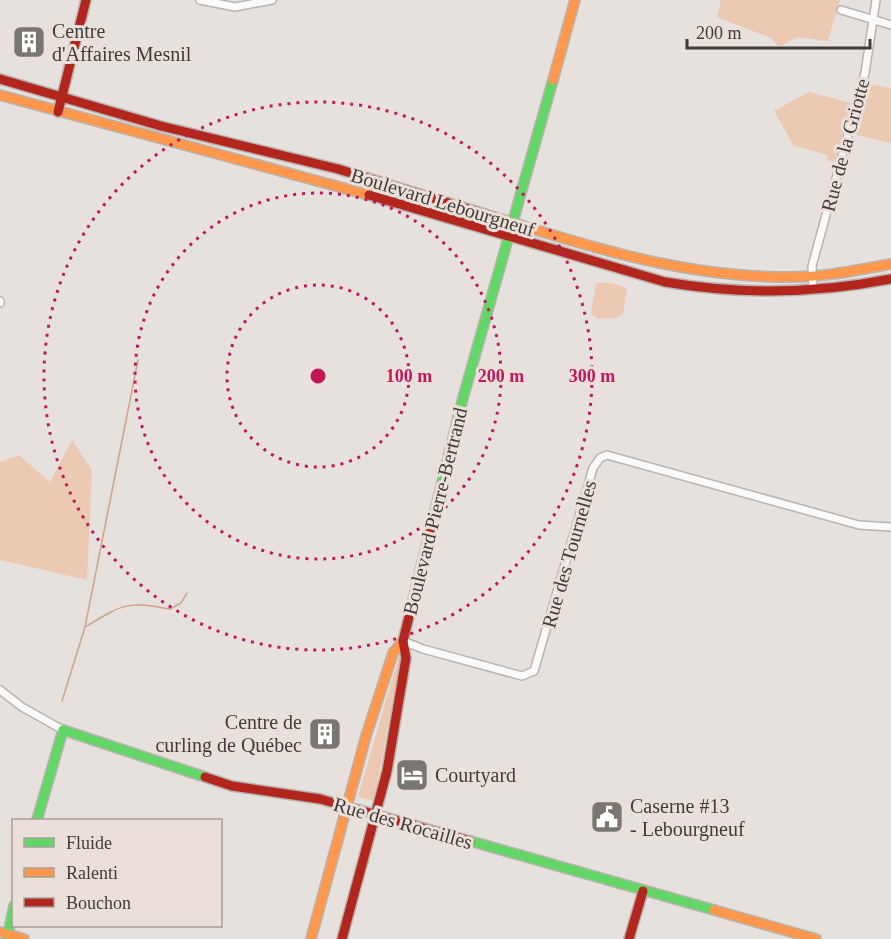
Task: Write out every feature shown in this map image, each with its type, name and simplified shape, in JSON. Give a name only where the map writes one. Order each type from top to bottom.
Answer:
[{"type":"main road","points":[[58,112],[86,0]]},
{"type":"main road","name":"Boulevard Pierre-Bertrand","points":[[342,939],[387,771],[406,658],[403,641],[463,398],[575,0]]},
{"type":"main road","name":"Boulevard Lebourgneuf","points":[[0,79],[181,131],[338,169],[605,252],[657,265],[728,276],[812,277],[891,264]]},
{"type":"main road","name":"Boulevard Lebourgneuf","points":[[0,95],[279,169],[642,277],[686,286],[740,291],[813,290],[891,279]]},
{"type":"main road","name":"Boulevard Pierre-Bertrand","points":[[311,939],[346,806],[393,653],[403,641]]},
{"type":"main road","points":[[37,819],[63,730]]},
{"type":"main road","name":"Rue des Rocailles","points":[[63,730],[232,786],[320,799],[816,939]]},
{"type":"main road","points":[[629,939],[643,891]]},
{"type":"main road","points":[[12,912],[5,935],[24,939]]},
{"type":"street","points":[[200,0],[235,7],[272,0]]},
{"type":"street","name":"Rue de la Griotte","points":[[813,290],[813,263],[865,73],[876,0]]},
{"type":"street","points":[[841,10],[891,25]]},
{"type":"street","name":"Rue des Tournelles","points":[[403,641],[423,650],[522,676],[534,671],[593,468],[600,458],[607,455],[849,523],[891,527]]},
{"type":"street","name":"Rue des Rocailles","points":[[0,690],[22,707],[63,730]]},
{"type":"shaded area","points":[[721,0],[840,0],[828,41],[797,37],[779,47],[771,38],[717,17]]},
{"type":"shaded area","points":[[870,84],[891,88],[891,143],[856,135]]},
{"type":"shaded area","points":[[809,92],[851,103],[835,162],[827,160],[828,155],[794,146],[774,111]]},
{"type":"shaded area","points":[[596,283],[612,283],[627,288],[623,314],[616,318],[598,319],[591,313]]},
{"type":"shaded area","points":[[72,440],[92,470],[87,580],[0,560],[0,462],[19,455],[50,482]]},
{"type":"shaded area","points":[[399,655],[401,657],[374,801],[358,797]]},
{"type":"waterway","points":[[62,701],[85,627],[138,360]]},
{"type":"waterway","points":[[87,626],[126,606],[144,605],[170,609],[181,603],[187,593]]},
{"type":"traffic: fast","points":[[432,523],[463,398],[553,80]]},
{"type":"traffic: fast","points":[[37,819],[63,730],[205,777]]},
{"type":"traffic: fast","points":[[470,841],[714,910]]},
{"type":"traffic: fast","points":[[7,939],[12,915]]},
{"type":"traffic: slow","points":[[553,80],[575,0]]},
{"type":"traffic: slow","points":[[0,95],[369,195]]},
{"type":"traffic: slow","points":[[501,219],[608,251],[717,273],[804,277],[891,264]]},
{"type":"traffic: slow","points":[[311,939],[366,736],[393,653],[403,641]]},
{"type":"traffic: slow","points":[[714,910],[816,939]]},
{"type":"traffic: slow","points":[[0,932],[24,939]]},
{"type":"traffic: jam","points":[[58,112],[86,0]]},
{"type":"traffic: jam","points":[[0,79],[161,126],[338,169],[501,219]]},
{"type":"traffic: jam","points":[[369,195],[665,282],[722,289],[778,291],[834,288],[891,279]]},
{"type":"traffic: jam","points":[[342,939],[387,771],[406,658],[403,641],[432,523]]},
{"type":"traffic: jam","points":[[205,777],[232,786],[320,799],[470,841]]},
{"type":"traffic: jam","points":[[629,939],[643,891]]},
{"type":"place","name":"Centre d'Affaires Mesnil","points":[[29,42]]},
{"type":"place","name":"Centre de curling de Québec","points":[[325,734]]},
{"type":"place","name":"Courtyard","points":[[412,775]]},
{"type":"place","name":"Caserne #13 - Lebourgneuf","points":[[607,817]]}]
